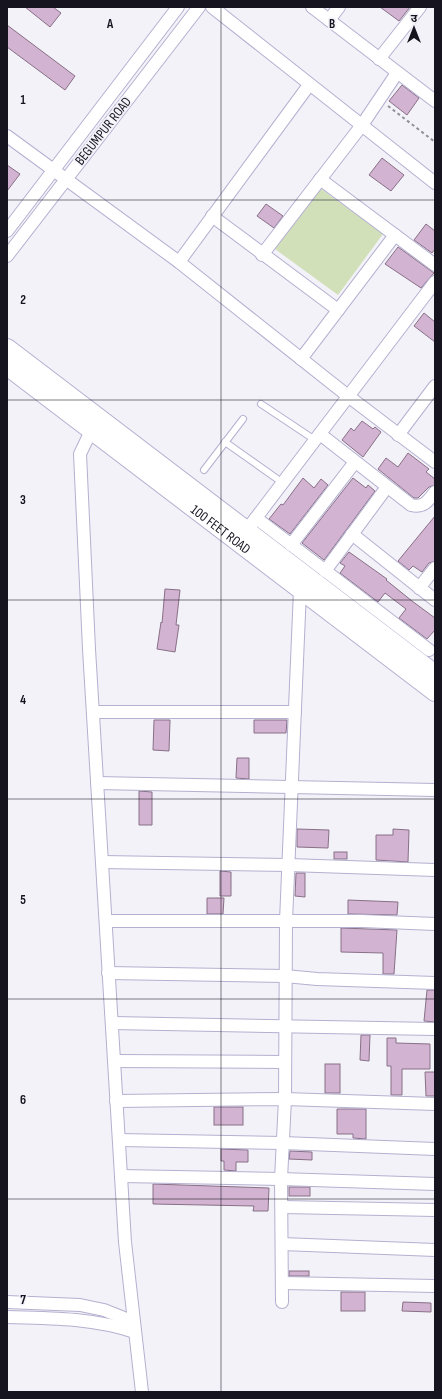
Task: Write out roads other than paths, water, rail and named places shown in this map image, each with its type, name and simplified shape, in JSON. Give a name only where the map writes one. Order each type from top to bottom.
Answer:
[{"type":"street","name":"BEGUMPUR ROAD","points":[[7,231],[178,7]]},
{"type":"street","name":"BEGUMPUR ROAD","points":[[7,256],[199,7]]},
{"type":"street","points":[[212,7],[435,183]]},
{"type":"street","points":[[312,7],[398,73],[433,96]]},
{"type":"street","points":[[329,20],[339,7]]},
{"type":"street","points":[[379,59],[420,7]]},
{"type":"street","points":[[262,255],[362,125],[398,73]]},
{"type":"street","points":[[178,262],[309,84]]},
{"type":"street","points":[[7,136],[178,262],[398,435],[435,462]]},
{"type":"street","points":[[320,179],[435,265]]},
{"type":"street","points":[[212,216],[262,255],[338,310]]},
{"type":"street","points":[[302,359],[394,235]]},
{"type":"street","points":[[424,657],[325,571],[291,545],[251,524],[435,282]]},
{"type":"street","name":"100 FEET ROAD","points":[[7,348],[213,504],[251,524],[424,657],[435,674]]},
{"type":"street","name":"100 FEET ROAD","points":[[7,366],[300,590],[424,657],[435,692]]},
{"type":"street","points":[[398,435],[435,386]]},
{"type":"street","points":[[91,431],[80,454],[93,712],[125,1242],[142,1392]]},
{"type":"street","points":[[317,437],[355,462],[411,505],[419,507],[424,504],[435,492]]},
{"type":"street","points":[[291,545],[355,462]]},
{"type":"street","points":[[325,571],[387,487]]},
{"type":"street","points":[[352,534],[435,600]]},
{"type":"street","points":[[419,588],[435,568]]},
{"type":"street","points":[[282,1302],[281,1178],[285,1099],[284,1062],[286,921],[300,590]]},
{"type":"street","points":[[93,712],[295,712]]},
{"type":"street","points":[[97,783],[435,790]]},
{"type":"street","points":[[102,862],[288,865],[435,870]]},
{"type":"street","points":[[106,921],[286,921],[435,924]]},
{"type":"street","points":[[108,973],[285,976],[317,979],[435,983]]},
{"type":"street","points":[[112,1023],[285,1025],[435,1029]]},
{"type":"street","points":[[115,1061],[284,1062]]},
{"type":"street","points":[[116,1101],[285,1099],[435,1104]]},
{"type":"street","points":[[119,1140],[283,1143],[435,1149]]},
{"type":"street","points":[[121,1176],[281,1178],[435,1184]]},
{"type":"street","points":[[282,1207],[435,1210]]},
{"type":"street","points":[[282,1244],[435,1250]]},
{"type":"street","points":[[282,1283],[435,1286]]},
{"type":"street","points":[[7,1302],[80,1305],[104,1310],[135,1327]]},
{"type":"street","points":[[7,1317],[80,1319],[135,1327]]},
{"type":"lane","points":[[261,404],[317,437]]},
{"type":"lane","points":[[204,470],[243,418]]},
{"type":"lane","points":[[225,442],[282,483]]}]
